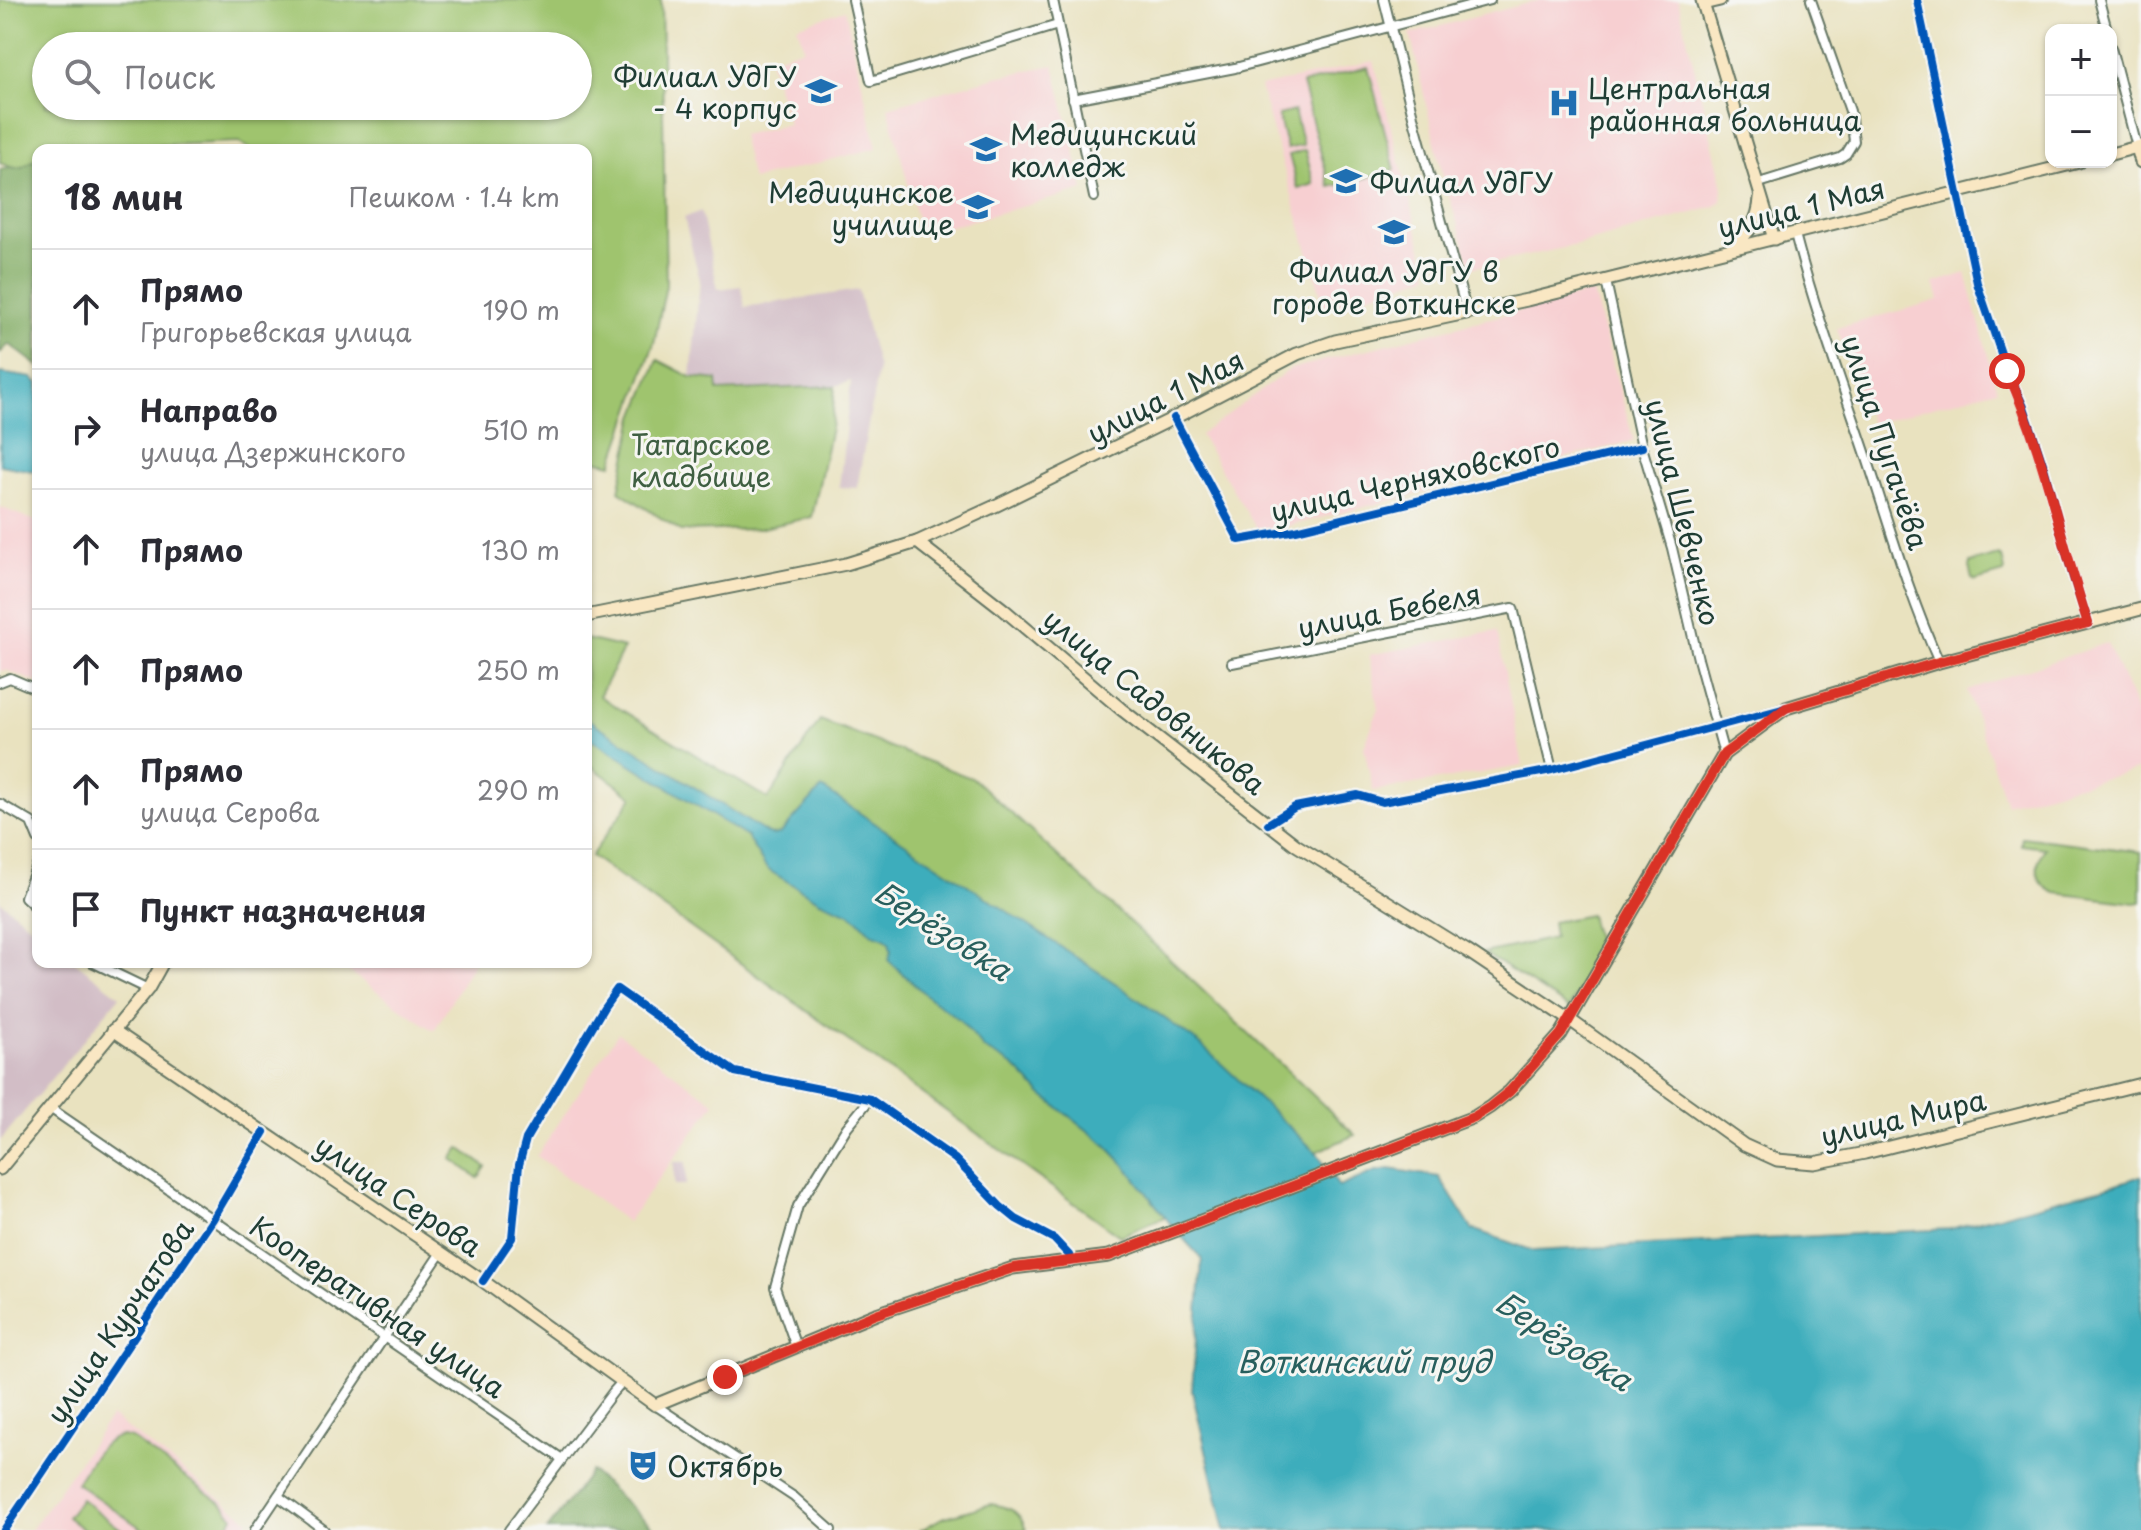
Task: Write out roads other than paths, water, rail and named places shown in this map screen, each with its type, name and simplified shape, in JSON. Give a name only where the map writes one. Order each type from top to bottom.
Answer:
[{"type":"main road","points":[[1720,0],[1702,2],[1774,239]]},
{"type":"main road","points":[[2117,152],[2139,146],[2141,162]]},
{"type":"main road","name":"улица 1 Мая","points":[[592,615],[846,564],[917,542],[1174,418],[1297,354],[1335,341],[1606,281],[2055,168]]},
{"type":"main road","points":[[1728,250],[1745,237],[1754,224],[1759,208],[1759,186]]},
{"type":"main road","name":"улица Садовникова","points":[[917,542],[1003,609],[1121,709],[1296,845],[1467,951],[1570,1020]]},
{"type":"main road","points":[[655,1405],[876,1314],[1013,1268],[1109,1256],[1474,1117],[1510,1091],[1561,1034],[1724,754],[1786,708],[1939,662],[2141,609]]},
{"type":"main road","points":[[0,1169],[148,989],[160,968]]},
{"type":"main road","name":"улица Мира","points":[[1570,1020],[1744,1145],[1777,1160],[1814,1163],[1865,1153],[2141,1084]]},
{"type":"main road","name":"улица Серова","points":[[113,1030],[483,1281],[655,1405]]},
{"type":"street","points":[[853,0],[871,81],[1058,25]]},
{"type":"street","points":[[1053,0],[1094,197]]},
{"type":"street","points":[[1384,0],[1467,313]]},
{"type":"street","points":[[1073,99],[1235,68],[1490,0]]},
{"type":"street","points":[[1759,186],[1840,158],[1854,141],[1850,111],[1811,0]]},
{"type":"street","points":[[1917,0],[1977,283],[2038,449],[2088,623]]},
{"type":"street","points":[[2099,0],[2105,24]]},
{"type":"street","points":[[2117,69],[2139,146]]},
{"type":"street","name":"улица Пугачёва","points":[[1795,234],[1895,548],[1917,612],[1939,662]]},
{"type":"street","name":"улица Шевченко","points":[[1606,281],[1642,447],[1672,548],[1724,754]]},
{"type":"street","name":"улица Черняховского","points":[[1174,418],[1239,540],[1296,530],[1642,447]]},
{"type":"street","name":"улица Бебеля","points":[[1232,663],[1513,608],[1552,770]]},
{"type":"street","points":[[0,682],[10,678],[32,687]]},
{"type":"street","points":[[1268,824],[1295,807],[1358,795],[1382,802],[1552,770],[1786,708]]},
{"type":"street","points":[[0,804],[32,824]]},
{"type":"street","points":[[32,879],[25,897],[32,903]]},
{"type":"street","points":[[104,968],[148,989]]},
{"type":"street","points":[[483,1281],[512,1238],[519,1165],[526,1139],[617,989],[735,1072],[870,1099],[955,1159],[1000,1206],[1016,1219],[1054,1239],[1071,1260]]},
{"type":"street","points":[[796,1347],[775,1287],[798,1206],[847,1127],[870,1099]]},
{"type":"street","name":"Кооперативная улица","points":[[50,1108],[562,1459]]},
{"type":"street","name":"улица Курчатова","points":[[4,1530],[213,1219],[264,1132]]},
{"type":"street","points":[[255,1530],[440,1254]]},
{"type":"street","points":[[509,1530],[622,1382]]},
{"type":"street","name":"улица Серова","points":[[655,1405],[794,1497],[831,1530]]},
{"type":"street","points":[[278,1496],[324,1530]]},
{"type":"water","points":[[0,373],[32,378],[32,471],[0,465]]},
{"type":"water","name":"Воткинский пруд","points":[[592,722],[768,834],[781,833],[822,788],[1118,985],[1199,1043],[1317,1153],[1339,1187],[1376,1171],[1390,1169],[1439,1177],[1472,1229],[1534,1251],[1950,1229],[2141,1176],[2141,1530],[1225,1530],[1192,1391],[1202,1259],[1105,1144],[1042,1095],[1014,1066],[984,1049],[960,1020],[927,996],[888,960],[891,951],[885,938],[871,933],[849,913],[820,901],[770,871],[747,837],[592,740]]},
{"type":"place","name":"Филиал УдГУ - 4 корпус","points":[[821,91]]},
{"type":"place","name":"Центральная районная больница","points":[[1564,103]]},
{"type":"place","name":"Медицинский колледж","points":[[986,149]]},
{"type":"place","name":"Филиал УдГУ","points":[[1346,181]]},
{"type":"place","name":"Медицинское училище","points":[[978,207]]},
{"type":"place","name":"Филиал УдГУ в городе Воткинске","points":[[1394,232]]},
{"type":"place","name":"Октябрь","points":[[643,1465]]},
{"type":"park label","name":"Татарское кладбище","points":[[701,459]]},
{"type":"water label","name":"Берёзовка","points":[[944,930]]},
{"type":"water label","name":"Берёзовка","points":[[1565,1340]]}]
